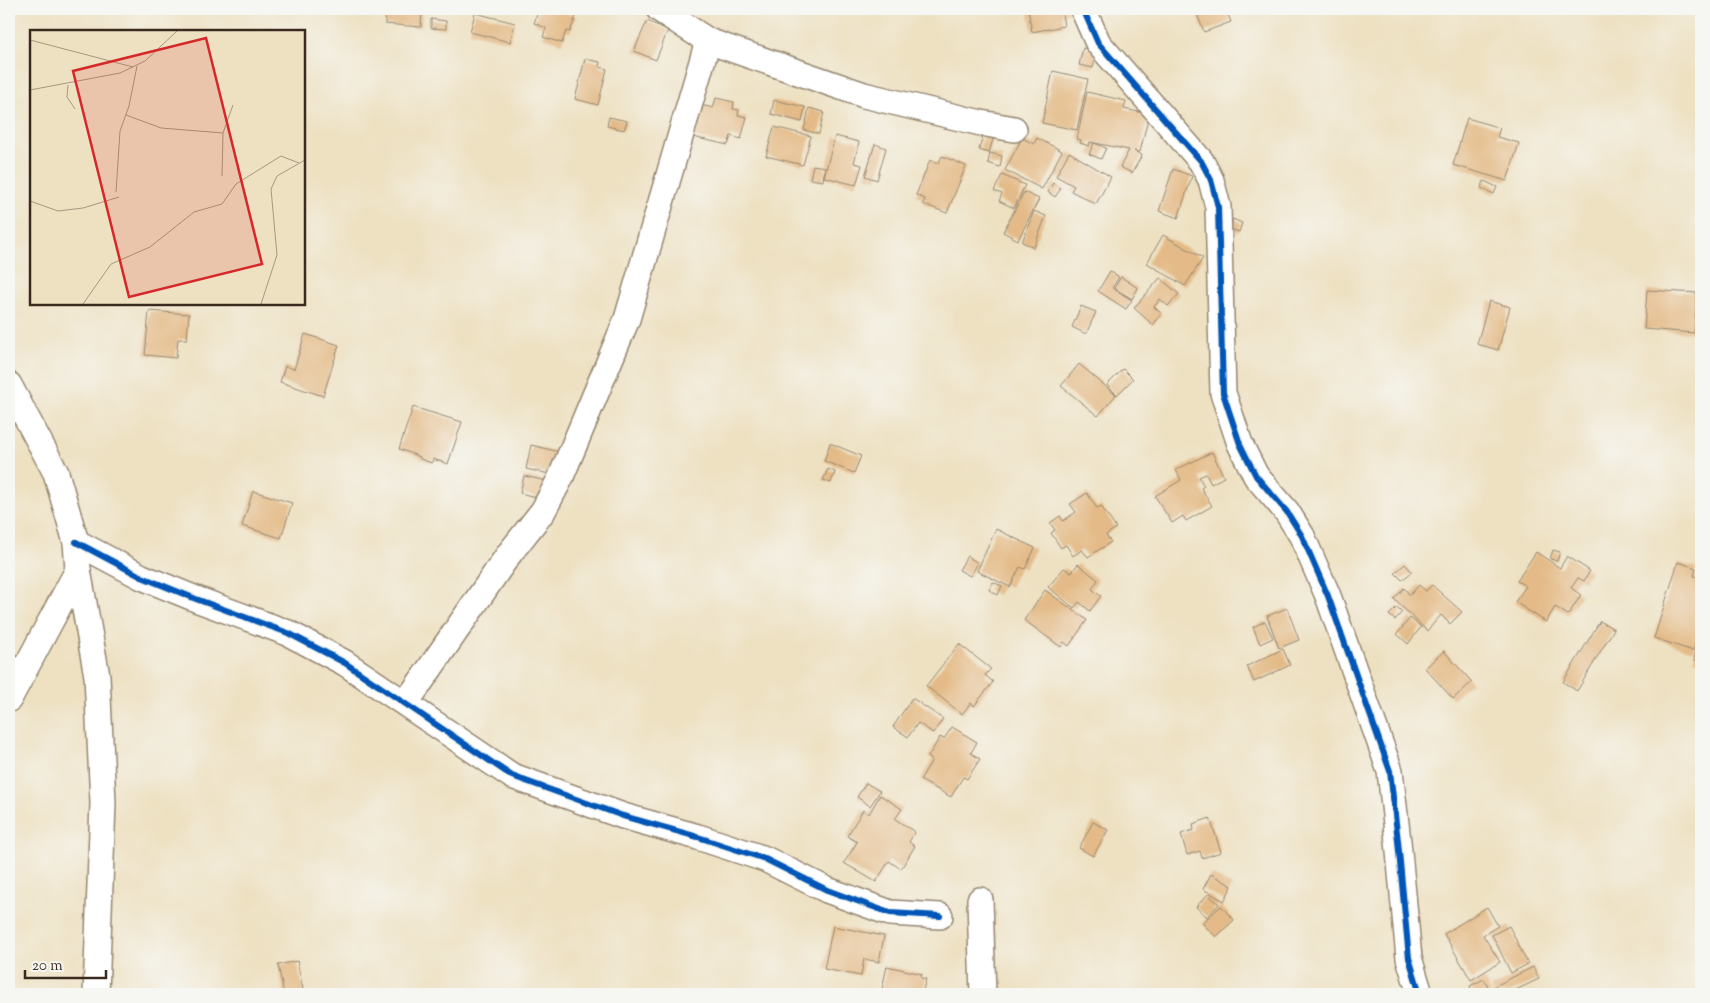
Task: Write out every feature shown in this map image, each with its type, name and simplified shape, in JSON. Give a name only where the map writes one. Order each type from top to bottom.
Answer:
[{"type":"street","points":[[659,9],[708,41],[864,95],[1014,129]]},
{"type":"street","points":[[1083,9],[1098,43],[1201,161],[1212,180],[1218,207],[1223,393],[1240,444],[1256,476],[1286,512],[1302,536],[1328,596],[1390,771],[1410,958],[1420,994]]},
{"type":"street","points":[[406,703],[509,554],[543,511],[560,479],[627,319],[708,41]]},
{"type":"street","points":[[9,385],[56,474],[76,542],[78,570],[97,676],[102,794],[96,994]]},
{"type":"street","points":[[76,542],[142,577],[288,633],[345,663],[512,776],[623,816],[698,837],[765,859],[826,890],[890,913],[940,916]]},
{"type":"street","points":[[9,699],[78,570]]},
{"type":"street","points":[[980,900],[983,994]]},
{"type":"building","points":[[386,9],[422,9],[421,27],[385,24]]},
{"type":"building","points":[[539,9],[554,9],[576,16],[570,32],[566,31],[562,43],[543,37],[546,28],[534,23]]},
{"type":"building","points":[[1028,9],[1073,9],[1073,12],[1062,14],[1064,26],[1032,32]]},
{"type":"building","points":[[1195,9],[1226,9],[1231,22],[1204,32]]},
{"type":"building","points":[[475,13],[515,23],[510,42],[470,32]]},
{"type":"building","points":[[431,19],[446,21],[446,29],[431,28]]},
{"type":"building","points":[[647,21],[668,30],[656,60],[634,51]]},
{"type":"building","points":[[1083,48],[1097,51],[1093,68],[1079,65]]},
{"type":"building","points":[[585,59],[600,62],[599,67],[607,69],[598,105],[575,99]]},
{"type":"building","points":[[1053,71],[1088,79],[1077,130],[1042,123]]},
{"type":"building","points":[[1087,92],[1126,101],[1124,109],[1149,114],[1140,152],[1134,151],[1142,155],[1132,173],[1120,167],[1129,150],[1090,142],[1089,146],[1080,143],[1081,140],[1077,139]]},
{"type":"building","points":[[716,98],[734,102],[733,109],[739,110],[738,115],[747,117],[741,139],[731,136],[728,145],[693,137],[701,105],[713,108]]},
{"type":"building","points":[[774,100],[805,107],[802,122],[771,114]]},
{"type":"building","points":[[809,108],[824,112],[819,134],[804,130]]},
{"type":"building","points":[[609,117],[627,121],[624,130],[607,126]]},
{"type":"building","points":[[1467,118],[1500,128],[1497,137],[1519,143],[1507,181],[1453,165]]},
{"type":"building","points":[[774,127],[811,136],[803,165],[766,156]]},
{"type":"building","points":[[835,136],[859,142],[854,163],[862,165],[856,185],[824,177]]},
{"type":"building","points":[[983,136],[993,139],[989,153],[979,150]]},
{"type":"building","points":[[1022,138],[1034,144],[1037,138],[1062,151],[1042,189],[1005,170]]},
{"type":"building","points":[[1094,143],[1106,148],[1101,159],[1089,154]]},
{"type":"building","points":[[875,144],[886,148],[877,180],[865,176]]},
{"type":"building","points":[[1069,152],[1111,177],[1096,204],[1071,191],[1074,186],[1056,176]]},
{"type":"building","points":[[990,153],[1002,156],[1000,167],[988,163]]},
{"type":"building","points":[[942,156],[966,166],[947,213],[923,204],[925,199],[916,195],[930,160],[938,164]]},
{"type":"building","points":[[813,165],[825,167],[823,181],[810,179]]},
{"type":"building","points":[[1173,169],[1192,176],[1178,218],[1159,211]]},
{"type":"building","points":[[1002,175],[1025,185],[1014,208],[999,201],[1002,194],[994,191]]},
{"type":"building","points":[[1484,181],[1497,187],[1494,194],[1481,188]]},
{"type":"building","points":[[1053,183],[1061,188],[1055,197],[1048,192]]},
{"type":"building","points":[[1024,192],[1039,199],[1018,240],[1003,232]]},
{"type":"building","points":[[1034,211],[1046,216],[1034,247],[1022,242]]},
{"type":"building","points":[[1233,219],[1242,223],[1239,232],[1230,229]]},
{"type":"building","points":[[1163,235],[1203,258],[1185,286],[1147,263]]},
{"type":"building","points":[[1110,271],[1119,277],[1112,288],[1132,300],[1126,309],[1098,291]]},
{"type":"building","points":[[1121,277],[1138,288],[1132,299],[1114,288]]},
{"type":"building","points":[[1160,278],[1179,294],[1168,306],[1160,299],[1154,307],[1162,314],[1153,325],[1134,308]]},
{"type":"building","points":[[1647,290],[1697,293],[1694,333],[1644,329]]},
{"type":"building","points":[[1489,301],[1510,307],[1498,350],[1477,344]]},
{"type":"building","points":[[1081,306],[1096,312],[1086,334],[1072,327]]},
{"type":"building","points":[[149,311],[189,314],[187,339],[178,339],[176,358],[145,355]]},
{"type":"building","points":[[305,334],[339,345],[323,396],[280,382],[285,366],[294,369]]},
{"type":"building","points":[[1079,364],[1116,395],[1098,416],[1061,386]]},
{"type":"building","points":[[1123,369],[1133,379],[1117,395],[1107,385]]},
{"type":"building","points":[[413,407],[462,422],[448,464],[433,459],[432,463],[399,449]]},
{"type":"building","points":[[830,443],[861,456],[854,473],[824,461]]},
{"type":"building","points":[[531,445],[564,453],[559,476],[526,469]]},
{"type":"building","points":[[1212,452],[1224,477],[1211,484],[1206,474],[1199,477],[1204,486],[1201,488],[1212,506],[1186,521],[1183,516],[1172,523],[1155,496],[1181,480],[1176,470]]},
{"type":"building","points":[[828,469],[835,472],[831,483],[823,480]]},
{"type":"building","points":[[524,476],[547,481],[543,499],[520,493]]},
{"type":"building","points":[[253,491],[292,503],[281,538],[242,526]]},
{"type":"building","points":[[1087,493],[1097,508],[1101,506],[1116,528],[1106,535],[1111,542],[1088,557],[1082,550],[1073,556],[1066,545],[1061,548],[1051,533],[1055,530],[1050,523],[1060,516],[1063,521],[1076,512],[1070,504]]},
{"type":"building","points":[[996,529],[1035,548],[1025,569],[1020,567],[1010,587],[977,571]]},
{"type":"building","points":[[1553,550],[1560,552],[1557,561],[1550,559]]},
{"type":"building","points":[[1536,552],[1560,568],[1567,556],[1590,571],[1584,581],[1578,578],[1571,588],[1581,595],[1568,615],[1555,607],[1546,622],[1515,602],[1526,586],[1517,581]]},
{"type":"building","points":[[967,556],[978,563],[970,576],[959,570]]},
{"type":"building","points":[[1678,562],[1696,568],[1694,576],[1701,578],[1701,624],[1693,651],[1654,638]]},
{"type":"building","points":[[1078,564],[1098,580],[1092,589],[1101,596],[1090,611],[1079,602],[1074,608],[1048,587],[1064,568],[1071,573]]},
{"type":"building","points":[[1405,564],[1412,572],[1402,580],[1395,573]]},
{"type":"building","points":[[993,582],[1002,586],[998,595],[989,590]]},
{"type":"building","points":[[1419,585],[1426,591],[1432,585],[1462,612],[1450,624],[1441,615],[1427,631],[1394,599],[1404,588],[1410,595]]},
{"type":"building","points":[[1045,590],[1087,620],[1069,646],[1064,642],[1061,647],[1024,620]]},
{"type":"building","points":[[1397,607],[1402,612],[1395,620],[1389,615]]},
{"type":"building","points":[[1287,608],[1299,640],[1279,648],[1267,616]]},
{"type":"building","points":[[1410,618],[1421,627],[1408,644],[1397,634]]},
{"type":"building","points":[[1265,621],[1273,638],[1260,644],[1253,627]]},
{"type":"building","points":[[1600,621],[1614,629],[1577,691],[1563,682]]},
{"type":"building","points":[[959,644],[991,669],[985,675],[993,682],[974,706],[971,703],[962,714],[926,686]]},
{"type":"building","points":[[1283,649],[1290,665],[1254,682],[1247,666]]},
{"type":"building","points":[[1696,649],[1701,650],[1701,661],[1694,660]]},
{"type":"building","points":[[1444,651],[1472,682],[1453,699],[1425,668]]},
{"type":"building","points":[[912,698],[943,719],[933,733],[918,723],[908,737],[893,727]]},
{"type":"building","points":[[952,727],[977,742],[971,753],[980,759],[967,779],[963,777],[951,797],[920,780],[932,760],[928,757],[940,737],[944,739]]},
{"type":"building","points":[[866,783],[880,791],[870,806],[857,797]]},
{"type":"building","points":[[880,795],[902,809],[895,819],[915,832],[909,842],[915,846],[901,869],[889,861],[876,882],[844,863],[857,842],[847,836],[863,810],[869,814]]},
{"type":"building","points":[[1210,818],[1221,852],[1202,858],[1200,851],[1187,855],[1181,834],[1194,830],[1193,824]]},
{"type":"building","points":[[1093,822],[1108,830],[1093,856],[1079,848]]},
{"type":"building","points":[[1211,874],[1232,886],[1224,901],[1203,889]]},
{"type":"building","points":[[1208,894],[1219,904],[1207,917],[1196,907]]},
{"type":"building","points":[[1221,906],[1234,920],[1216,937],[1202,923]]},
{"type":"building","points":[[1487,907],[1498,926],[1483,935],[1500,962],[1471,980],[1444,934]]},
{"type":"building","points":[[833,926],[884,936],[879,962],[864,959],[861,976],[824,969]]},
{"type":"building","points":[[1509,926],[1528,964],[1511,973],[1492,935]]},
{"type":"building","points":[[297,961],[304,994],[284,994],[278,965]]},
{"type":"building","points":[[887,966],[922,974],[921,978],[926,979],[922,994],[881,994]]},
{"type":"building","points":[[1533,967],[1539,979],[1507,994],[1494,994],[1491,988]]},
{"type":"building","points":[[1484,979],[1492,994],[1474,994],[1470,986]]},
{"type":"cycle path","points":[[1083,9],[1098,43],[1201,161],[1211,180],[1218,207],[1223,393],[1240,444],[1256,476],[1287,512],[1302,536],[1328,596],[1390,771],[1409,958],[1420,994]]},
{"type":"cycle path","points":[[76,542],[142,577],[288,633],[345,663],[512,776],[623,816],[698,837],[765,859],[827,890],[890,913],[940,916]]}]
